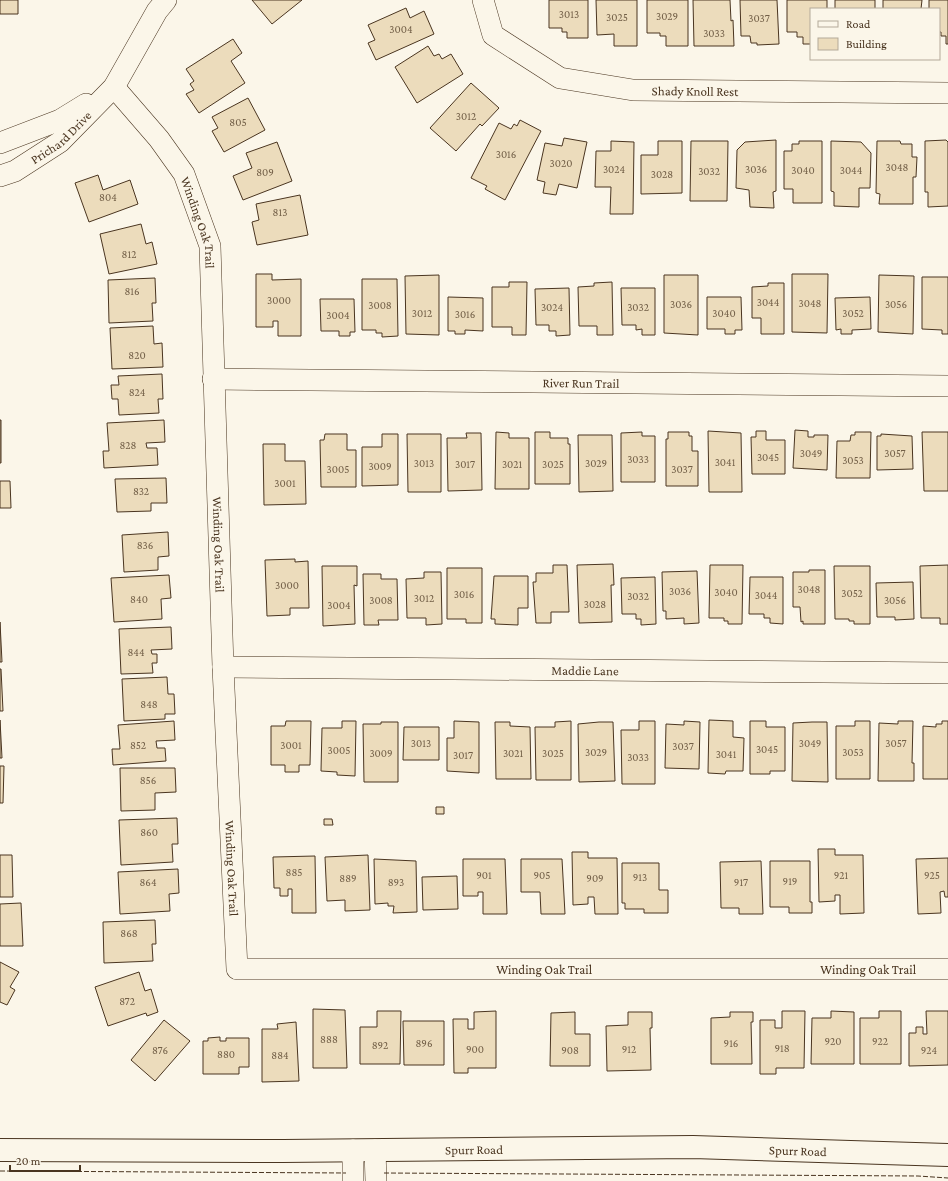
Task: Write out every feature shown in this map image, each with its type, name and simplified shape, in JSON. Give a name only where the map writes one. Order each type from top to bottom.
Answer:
[{"type":"street","name":"Prichard Drive","points":[[0,176],[15,171],[60,142],[114,87],[157,11],[166,0]]},
{"type":"street","name":"Shady Knoll Rest","points":[[483,0],[493,34],[560,78],[633,90],[948,93]]},
{"type":"street","name":"Prichard Drive","points":[[0,143],[60,120],[114,87]]},
{"type":"street","name":"Winding Oak Trail","points":[[114,87],[159,138],[184,174],[210,246],[223,667],[237,969],[948,969]]},
{"type":"street","name":"River Run Trail","points":[[213,379],[948,386]]},
{"type":"street","name":"Maddie Lane","points":[[223,667],[948,673]]},
{"type":"street","name":"Spurr Road","points":[[0,1150],[375,1150],[693,1147],[948,1155]]},
{"type":"street","points":[[353,1150],[353,1181]]},
{"type":"street","points":[[375,1150],[376,1181]]},
{"type":"building","points":[[0,0],[18,0],[18,14],[0,14]]},
{"type":"building","points":[[252,0],[302,0],[272,24]]},
{"type":"building","points":[[549,0],[588,0],[588,38],[567,38],[567,32],[562,32],[562,28],[549,28]]},
{"type":"building","points":[[596,0],[637,0],[637,46],[614,46],[614,34],[597,35]]},
{"type":"building","points":[[647,0],[688,0],[688,46],[666,46],[666,36],[660,36],[660,33],[647,33]]},
{"type":"building","points":[[693,0],[730,0],[731,21],[733,20],[734,46],[694,46]]},
{"type":"building","points":[[740,0],[777,0],[779,44],[757,45],[757,43],[751,43],[750,36],[741,36]]},
{"type":"building","points":[[787,0],[827,0],[827,8],[810,8],[810,44],[803,44],[803,37],[797,37],[797,32],[787,32]]},
{"type":"building","points":[[835,0],[875,0],[875,8],[835,8]]},
{"type":"building","points":[[883,0],[922,0],[921,8],[883,8]]},
{"type":"building","points":[[929,0],[948,0],[948,44],[946,44],[946,36],[941,36],[940,32],[940,8],[929,8]]},
{"type":"building","points":[[406,8],[410,18],[424,11],[434,34],[376,60],[368,43],[375,40],[368,25]]},
{"type":"building","points":[[233,39],[242,53],[231,61],[245,83],[199,113],[186,94],[194,90],[190,84],[194,81],[186,69]]},
{"type":"building","points":[[428,46],[434,56],[439,54],[442,59],[451,54],[463,74],[417,103],[395,67]]},
{"type":"building","points":[[471,83],[499,108],[482,126],[480,124],[456,151],[430,128]]},
{"type":"building","points":[[248,98],[265,130],[224,152],[212,131],[218,128],[212,117]]},
{"type":"building","points":[[520,120],[541,131],[505,200],[485,189],[487,186],[471,178],[499,123],[511,129],[514,124],[517,126]]},
{"type":"building","points":[[564,138],[587,142],[577,188],[559,184],[556,195],[543,193],[545,182],[537,180],[545,143],[562,146]]},
{"type":"building","points":[[776,140],[776,191],[773,192],[774,208],[750,207],[749,190],[736,188],[737,150],[745,142]]},
{"type":"building","points":[[946,140],[948,142],[948,206],[928,207],[928,192],[925,192],[925,141]]},
{"type":"building","points":[[611,141],[634,142],[633,214],[610,214],[611,187],[595,187],[596,151],[611,151]]},
{"type":"building","points":[[658,141],[682,141],[682,193],[641,194],[641,155],[658,155]]},
{"type":"building","points":[[691,141],[728,141],[727,201],[690,201]]},
{"type":"building","points":[[799,141],[822,141],[822,203],[793,203],[793,189],[784,189],[784,151],[792,151],[792,144],[799,144]]},
{"type":"building","points":[[831,141],[861,142],[871,153],[870,188],[859,188],[859,207],[834,206],[834,192],[831,191]]},
{"type":"building","points":[[877,141],[900,141],[901,144],[912,144],[912,157],[917,157],[916,177],[913,177],[913,204],[879,204],[880,194],[876,193]]},
{"type":"building","points":[[277,142],[292,181],[243,200],[233,176],[252,168],[246,153]]},
{"type":"building","points":[[98,175],[103,190],[130,180],[138,204],[89,222],[75,183]]},
{"type":"building","points":[[300,195],[308,235],[257,245],[252,222],[259,220],[256,204]]},
{"type":"building","points":[[141,224],[146,244],[152,242],[157,264],[109,274],[100,234]]},
{"type":"building","points":[[256,274],[272,274],[272,280],[301,279],[301,336],[278,336],[278,321],[273,321],[273,327],[256,327]]},
{"type":"building","points":[[792,274],[828,274],[827,333],[792,332]]},
{"type":"building","points":[[439,275],[439,335],[406,334],[405,276]]},
{"type":"building","points":[[664,275],[698,275],[698,335],[664,333]]},
{"type":"building","points":[[879,275],[914,276],[913,334],[878,332]]},
{"type":"building","points":[[922,277],[948,277],[948,334],[942,334],[942,330],[922,329]]},
{"type":"building","points":[[155,278],[156,303],[152,303],[153,321],[109,323],[108,280]]},
{"type":"building","points":[[362,279],[397,279],[398,336],[382,337],[382,333],[376,333],[376,330],[362,330]]},
{"type":"building","points":[[509,282],[527,282],[526,335],[512,335],[512,327],[492,327],[492,287],[509,287]]},
{"type":"building","points":[[612,282],[613,335],[597,335],[597,326],[579,326],[578,287],[594,286],[594,283]]},
{"type":"building","points":[[768,283],[784,283],[784,334],[761,334],[761,318],[752,318],[752,287],[768,286]]},
{"type":"building","points":[[569,288],[570,335],[556,336],[556,331],[549,331],[549,325],[536,325],[535,289]]},
{"type":"building","points":[[621,288],[655,288],[655,335],[642,335],[642,329],[636,330],[636,325],[622,325]]},
{"type":"building","points":[[448,297],[483,298],[483,331],[465,330],[465,334],[455,334],[455,331],[448,331]]},
{"type":"building","points":[[707,297],[741,297],[742,330],[735,330],[735,334],[725,334],[725,329],[707,329]]},
{"type":"building","points":[[870,297],[871,329],[852,330],[852,334],[841,334],[841,329],[836,330],[835,298]]},
{"type":"building","points":[[320,299],[354,299],[355,332],[350,332],[350,336],[339,336],[339,331],[321,331]]},
{"type":"building","points":[[153,326],[154,344],[162,343],[163,367],[112,369],[110,328]]},
{"type":"building","points":[[162,374],[163,399],[158,399],[159,413],[119,415],[118,399],[112,399],[111,385],[119,385],[118,376]]},
{"type":"building","points":[[1,420],[1,463],[0,463]]},
{"type":"building","points":[[164,420],[165,442],[146,443],[147,448],[157,448],[158,465],[104,468],[103,451],[109,451],[107,423]]},
{"type":"building","points":[[795,430],[808,431],[808,437],[814,437],[814,435],[828,435],[827,470],[793,468]]},
{"type":"building","points":[[708,431],[741,433],[742,492],[709,492]]},
{"type":"building","points":[[756,431],[766,431],[766,440],[785,440],[785,474],[752,474],[751,437],[756,437]]},
{"type":"building","points":[[496,432],[509,433],[509,438],[529,438],[529,489],[495,489]]},
{"type":"building","points":[[535,432],[550,432],[550,438],[568,438],[568,444],[570,444],[570,484],[535,484]]},
{"type":"building","points":[[642,432],[642,436],[655,436],[655,482],[621,482],[621,433]]},
{"type":"building","points":[[668,432],[689,432],[689,436],[692,436],[692,451],[698,451],[698,486],[666,486],[666,439],[668,439]]},
{"type":"building","points":[[855,432],[871,432],[870,478],[836,478],[837,441],[850,441],[851,435],[855,435]]},
{"type":"building","points":[[922,432],[948,432],[948,491],[924,491]]},
{"type":"building","points":[[466,433],[481,433],[482,490],[448,491],[447,438],[467,438]]},
{"type":"building","points":[[325,434],[347,434],[347,450],[356,450],[356,487],[321,487],[320,440],[324,440]]},
{"type":"building","points":[[382,434],[398,434],[398,485],[362,486],[362,447],[382,447]]},
{"type":"building","points":[[407,434],[441,434],[441,492],[408,492]]},
{"type":"building","points":[[881,434],[912,436],[913,469],[877,470],[877,436],[881,436]]},
{"type":"building","points":[[578,435],[612,435],[613,491],[579,492]]},
{"type":"building","points":[[263,444],[285,444],[285,461],[305,461],[306,504],[264,505]]},
{"type":"building","points":[[166,478],[167,503],[151,503],[151,511],[117,512],[115,479]]},
{"type":"building","points":[[0,481],[10,481],[11,508],[0,508]]},
{"type":"building","points":[[168,532],[169,556],[158,557],[158,570],[124,572],[122,535]]},
{"type":"building","points":[[295,559],[295,562],[308,561],[309,608],[290,608],[290,615],[267,616],[265,560]]},
{"type":"building","points":[[613,564],[614,585],[611,585],[612,622],[579,623],[577,565]]},
{"type":"building","points":[[553,565],[567,565],[569,612],[551,612],[551,623],[536,623],[533,582],[536,582],[536,573],[553,573]]},
{"type":"building","points":[[710,565],[743,565],[742,624],[728,624],[728,621],[724,621],[724,618],[709,618]]},
{"type":"building","points":[[948,565],[948,624],[940,624],[940,618],[921,618],[920,566]]},
{"type":"building","points":[[322,566],[357,566],[357,586],[354,585],[355,624],[323,626]]},
{"type":"building","points":[[834,566],[870,566],[870,624],[854,624],[854,621],[849,621],[849,619],[835,619]]},
{"type":"building","points":[[447,568],[482,568],[482,623],[466,623],[466,619],[447,619]]},
{"type":"building","points":[[809,570],[825,570],[825,624],[803,624],[803,621],[801,622],[800,607],[793,607],[793,572],[809,572]]},
{"type":"building","points":[[697,571],[699,623],[684,624],[684,618],[666,619],[666,611],[663,611],[662,572]]},
{"type":"building","points":[[424,572],[441,572],[442,624],[426,625],[426,618],[407,618],[406,579],[424,578]]},
{"type":"building","points":[[363,574],[381,574],[381,579],[397,579],[398,620],[378,620],[379,625],[364,625]]},
{"type":"building","points":[[169,575],[171,598],[161,599],[162,619],[114,622],[111,578]]},
{"type":"building","points":[[494,576],[528,576],[528,608],[518,608],[518,625],[495,624],[495,619],[491,619]]},
{"type":"building","points":[[655,577],[656,624],[641,625],[641,619],[636,619],[636,614],[622,614],[621,578]]},
{"type":"building","points":[[750,577],[783,577],[783,624],[770,623],[770,618],[764,618],[764,614],[749,614]]},
{"type":"building","points":[[913,582],[914,619],[895,620],[895,617],[877,617],[876,583]]},
{"type":"building","points":[[0,622],[2,662],[0,662]]},
{"type":"building","points":[[171,627],[172,649],[151,650],[152,654],[157,654],[157,663],[152,663],[153,673],[121,674],[119,629]]},
{"type":"building","points":[[1,669],[3,711],[0,711]]},
{"type":"building","points":[[167,677],[168,694],[174,694],[175,714],[165,714],[165,719],[124,721],[122,679]]},
{"type":"building","points":[[0,720],[2,758],[0,758]]},
{"type":"building","points":[[709,720],[733,721],[733,737],[744,738],[743,771],[726,771],[725,774],[708,773]]},
{"type":"building","points":[[174,721],[175,740],[156,741],[157,748],[165,748],[166,761],[113,765],[112,749],[120,749],[118,725]]},
{"type":"building","points":[[286,721],[311,721],[310,765],[299,765],[299,772],[285,772],[285,765],[271,765],[271,726],[285,726]]},
{"type":"building","points":[[342,721],[356,721],[355,776],[337,775],[337,772],[321,771],[322,728],[342,728]]},
{"type":"building","points":[[454,721],[479,722],[479,773],[447,771],[447,738],[454,738]]},
{"type":"building","points":[[571,721],[571,780],[536,780],[535,727],[555,727],[555,722]]},
{"type":"building","points":[[639,721],[655,721],[655,784],[622,784],[621,730],[639,730]]},
{"type":"building","points":[[684,721],[700,722],[699,769],[665,768],[666,724],[684,725]]},
{"type":"building","points":[[750,721],[766,721],[766,727],[785,727],[785,771],[770,771],[770,774],[750,774]]},
{"type":"building","points":[[855,721],[870,721],[870,779],[836,779],[836,726],[855,726]]},
{"type":"building","points":[[898,721],[913,721],[912,763],[914,763],[914,781],[878,781],[879,723],[898,724]]},
{"type":"building","points":[[942,721],[948,721],[948,779],[923,779],[923,726],[936,727],[936,724],[942,724]]},
{"type":"building","points":[[381,722],[398,722],[398,782],[364,782],[363,724],[381,724]]},
{"type":"building","points":[[495,722],[510,722],[510,726],[530,727],[531,779],[496,779]]},
{"type":"building","points":[[613,722],[615,781],[579,782],[578,724]]},
{"type":"building","points":[[827,722],[828,782],[792,781],[793,723]]},
{"type":"building","points":[[404,727],[439,727],[439,760],[403,760]]},
{"type":"building","points":[[0,766],[4,766],[3,803],[0,803]]},
{"type":"building","points":[[120,768],[175,768],[176,792],[155,793],[155,810],[121,811]]},
{"type":"building","points":[[436,807],[444,807],[444,814],[436,814]]},
{"type":"building","points":[[177,818],[178,844],[172,844],[173,862],[121,865],[119,820]]},
{"type":"building","points":[[324,819],[332,819],[333,825],[324,825]]},
{"type":"building","points":[[818,849],[835,849],[835,855],[863,855],[864,913],[840,914],[840,895],[835,895],[835,901],[819,902]]},
{"type":"building","points":[[572,852],[588,852],[588,858],[617,858],[618,914],[595,914],[594,897],[588,897],[588,904],[573,905]]},
{"type":"building","points":[[0,855],[12,855],[13,897],[0,897]]},
{"type":"building","points":[[368,855],[370,910],[345,911],[345,900],[327,901],[325,857]]},
{"type":"building","points":[[315,856],[316,913],[292,913],[292,889],[288,889],[288,896],[280,896],[280,888],[274,888],[273,857]]},
{"type":"building","points":[[948,858],[948,897],[945,897],[944,891],[940,892],[941,913],[918,914],[916,859]]},
{"type":"building","points":[[374,859],[416,861],[417,912],[393,913],[394,906],[388,906],[388,903],[375,904]]},
{"type":"building","points":[[463,859],[505,859],[507,914],[483,914],[483,892],[478,892],[478,896],[463,896]]},
{"type":"building","points":[[521,859],[562,859],[565,914],[541,914],[540,892],[521,892]]},
{"type":"building","points":[[761,861],[763,914],[739,914],[739,908],[721,908],[720,862]]},
{"type":"building","points":[[770,861],[810,861],[810,902],[812,902],[812,913],[789,913],[789,907],[770,907]]},
{"type":"building","points":[[622,863],[659,863],[659,890],[668,890],[668,913],[644,913],[644,909],[625,909],[625,903],[622,903]]},
{"type":"building","points":[[178,869],[179,893],[169,894],[170,911],[120,914],[118,872]]},
{"type":"building","points":[[457,876],[458,909],[423,910],[422,877]]},
{"type":"building","points":[[21,903],[23,946],[0,946],[0,904]]},
{"type":"building","points":[[155,920],[156,944],[152,944],[153,961],[104,963],[103,922]]},
{"type":"building","points":[[0,962],[19,972],[10,987],[15,990],[7,1005],[0,1002]]},
{"type":"building","points":[[139,972],[145,991],[151,989],[158,1012],[147,1016],[146,1013],[108,1026],[95,987]]},
{"type":"building","points":[[313,1009],[345,1010],[347,1068],[313,1068]]},
{"type":"building","points":[[377,1011],[401,1011],[400,1064],[360,1064],[360,1027],[377,1027]]},
{"type":"building","points":[[496,1011],[496,1068],[468,1068],[468,1073],[454,1073],[453,1019],[468,1019],[468,1029],[474,1029],[474,1012]]},
{"type":"building","points":[[782,1011],[805,1011],[804,1068],[776,1068],[776,1074],[760,1074],[760,1020],[775,1020],[775,1028],[782,1028]]},
{"type":"building","points":[[831,1011],[854,1012],[854,1064],[811,1064],[812,1018],[831,1018]]},
{"type":"building","points":[[879,1011],[901,1011],[901,1064],[860,1064],[860,1018],[879,1018]]},
{"type":"building","points":[[926,1011],[948,1011],[948,1065],[909,1066],[909,1033],[916,1033],[916,1027],[923,1027],[923,1034],[927,1034]]},
{"type":"building","points":[[575,1012],[575,1034],[590,1034],[590,1066],[550,1066],[551,1013]]},
{"type":"building","points":[[628,1012],[652,1012],[652,1028],[650,1028],[651,1070],[607,1071],[606,1026],[628,1025]]},
{"type":"building","points":[[730,1012],[753,1012],[753,1022],[751,1022],[752,1064],[711,1064],[711,1018],[730,1017]]},
{"type":"building","points":[[164,1020],[190,1041],[155,1081],[131,1060]]},
{"type":"building","points":[[403,1021],[444,1021],[444,1065],[404,1065]]},
{"type":"building","points":[[296,1022],[299,1081],[262,1082],[262,1029],[278,1029],[277,1024]]},
{"type":"building","points":[[220,1037],[220,1041],[226,1041],[226,1038],[249,1038],[249,1067],[239,1067],[239,1074],[203,1074],[203,1041],[208,1041],[208,1038]]},
{"type":"fence","points":[[0,1171],[346,1173]]},
{"type":"fence","points":[[384,1173],[918,1176],[948,1178]]}]
